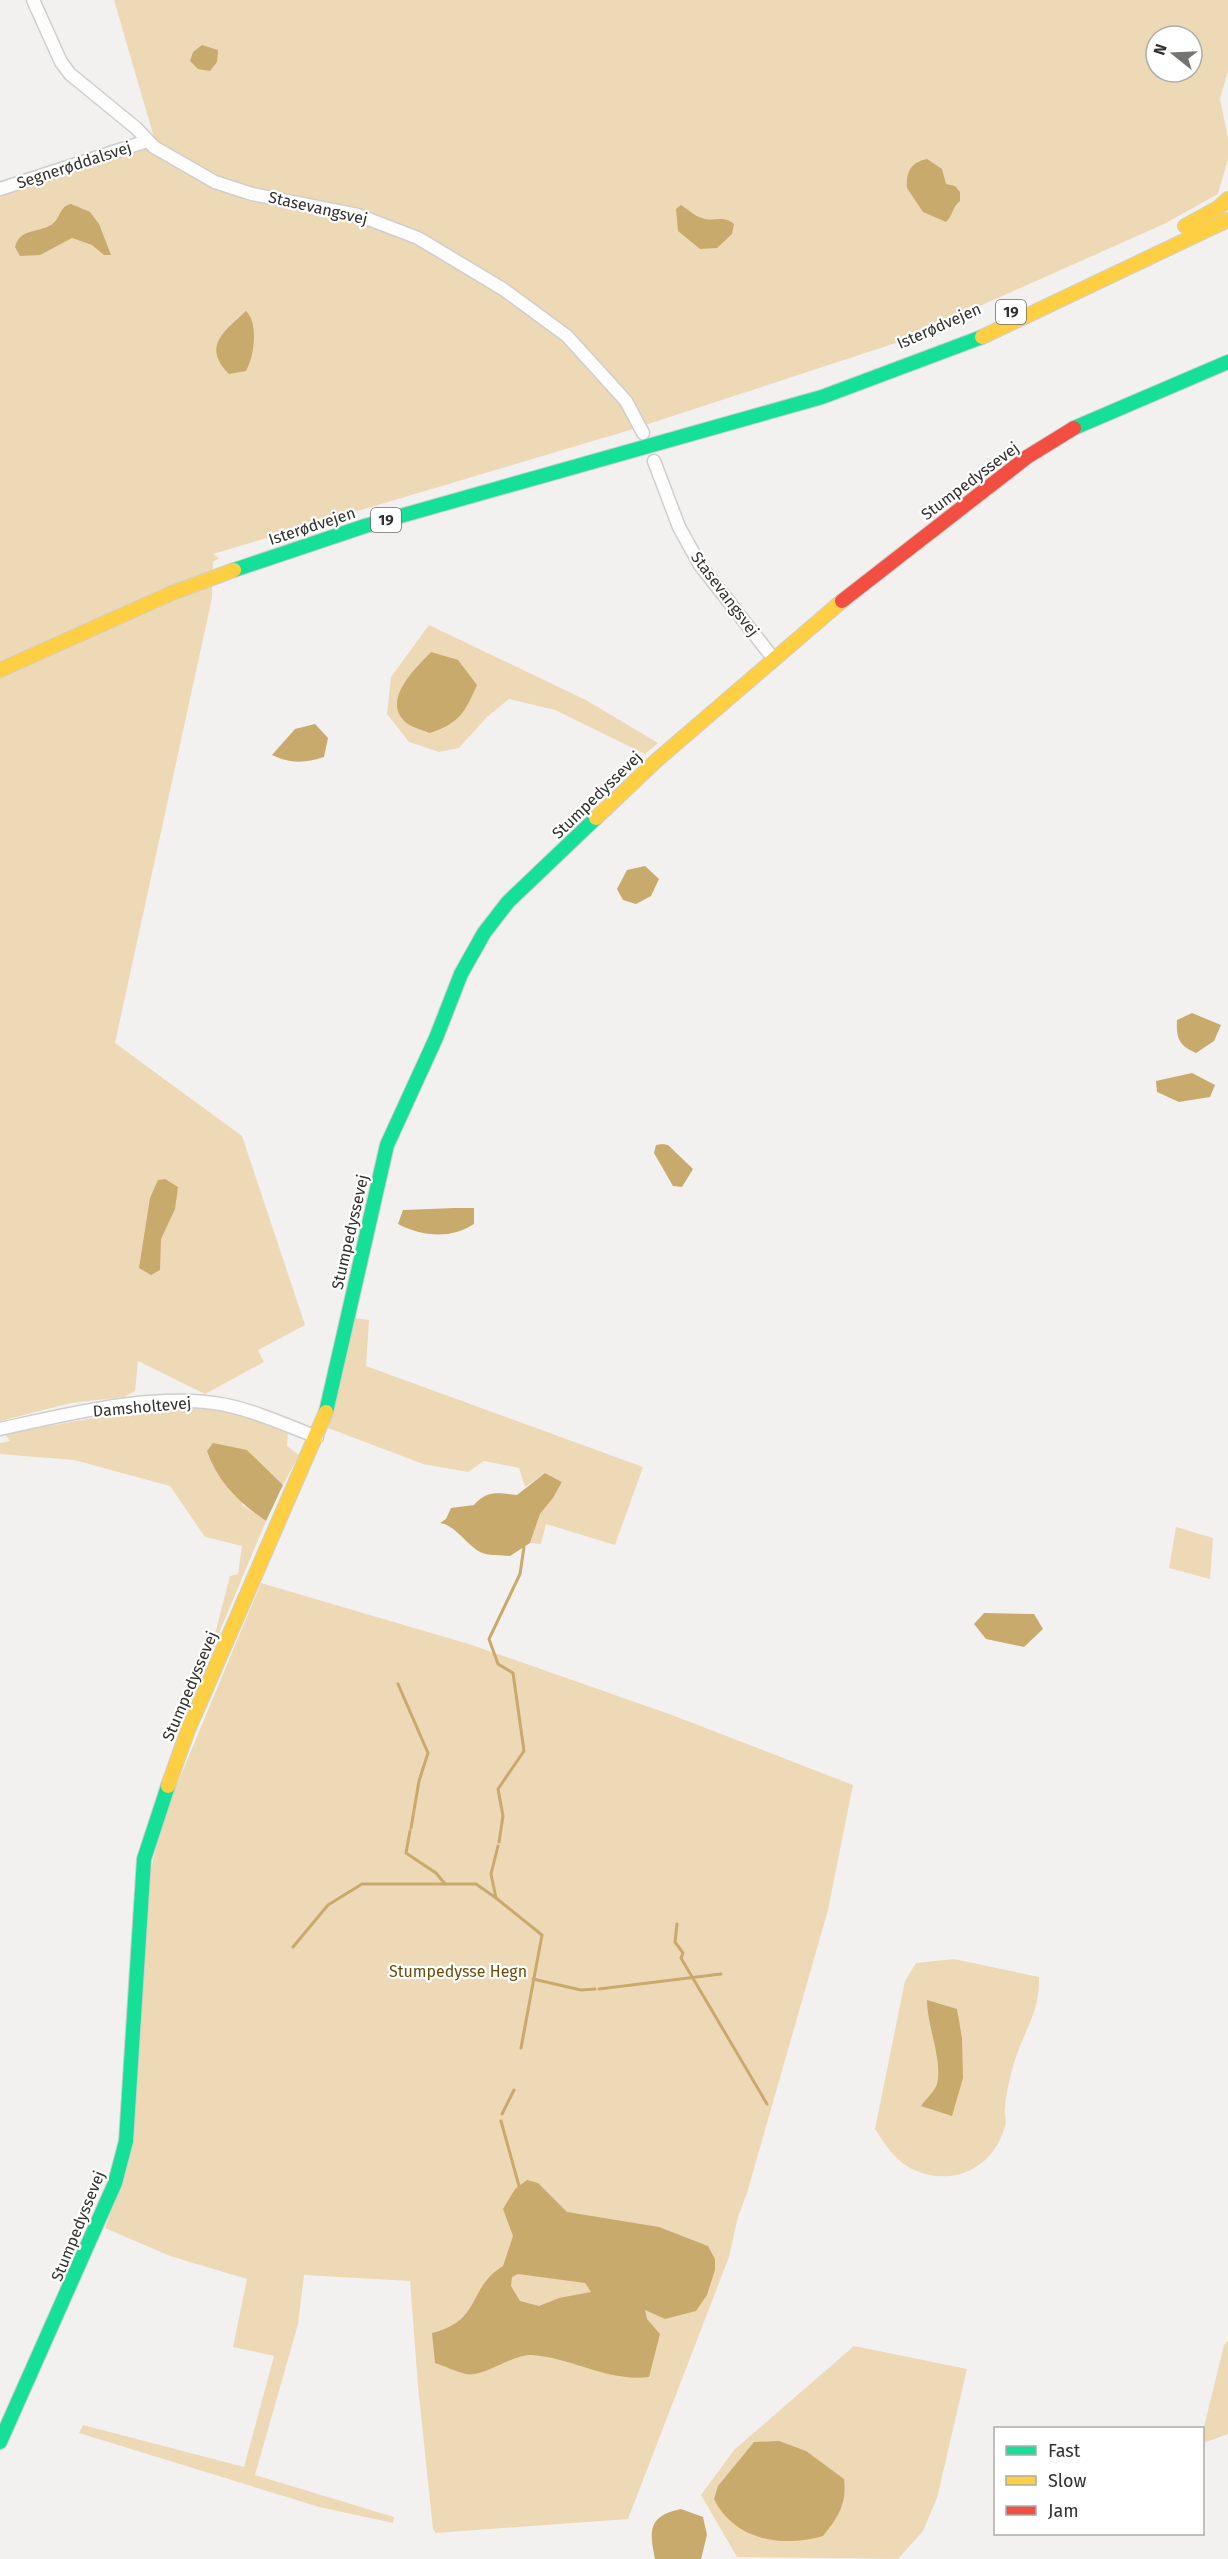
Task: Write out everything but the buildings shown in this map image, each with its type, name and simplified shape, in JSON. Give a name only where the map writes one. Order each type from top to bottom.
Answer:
[{"type":"main road","name":"Isterødvejen","points":[[0,670],[60,641],[172,593],[260,560],[365,526],[785,406],[892,364],[996,319],[1184,226],[1218,208],[1228,199]]},
{"type":"main road","name":"Isterødvejen","points":[[785,406],[805,403],[912,366],[983,337],[1228,220]]},
{"type":"main road","name":"Stumpedyssevej","points":[[0,2442],[115,2183],[126,2141],[144,1859],[151,1831],[188,1730],[317,1437],[335,1376],[387,1145],[436,1038],[461,974],[484,933],[508,902],[657,760],[773,658],[854,591],[1027,457],[1071,429],[1228,362]]},
{"type":"street","name":"Stasevangsvej","points":[[33,0],[61,62],[70,74],[136,128],[147,141],[187,168],[215,182],[252,194],[358,215],[427,244],[503,289],[567,336],[626,401],[644,433]]},
{"type":"street","name":"Segnerøddalsvej","points":[[0,189],[147,141]]},
{"type":"street","name":"Stasevangsvej","points":[[654,461],[679,527],[699,565],[773,658]]},
{"type":"street","name":"Damsholtevej","points":[[0,1429],[131,1405],[200,1402],[228,1405],[317,1437]]},
{"type":"green space","points":[[114,0],[1228,0],[1228,71],[1220,99],[1228,138],[1228,159],[1218,194],[1164,224],[899,342],[630,430],[213,554],[219,558],[213,562],[212,598],[115,1043],[242,1136],[305,1325],[258,1350],[264,1362],[205,1394],[138,1361],[135,1391],[124,1397],[71,1403],[0,1421],[0,190],[155,141]]},
{"type":"green space","points":[[429,625],[586,700],[658,743],[645,754],[555,710],[509,699],[487,717],[459,748],[439,752],[409,742],[387,714],[391,677]]},
{"type":"green space","points":[[355,1318],[369,1320],[366,1366],[643,1467],[615,1545],[546,1524],[541,1544],[530,1543],[540,1514],[562,1482],[545,1473],[525,1487],[519,1468],[484,1461],[468,1472],[423,1464],[328,1428]]},
{"type":"green space","points":[[204,1406],[228,1409],[288,1433],[287,1446],[299,1455],[283,1485],[247,1450],[242,1505],[266,1521],[209,1657],[230,1576],[238,1574],[242,1546],[205,1537],[170,1486],[74,1460],[0,1454],[0,1443],[10,1441],[5,1434],[120,1413]]},
{"type":"green space","points":[[1176,1527],[1213,1538],[1210,1579],[1169,1568]]},
{"type":"green space","name":"Stumpedysse Hegn","points":[[261,1583],[472,1645],[672,1715],[853,1785],[828,1910],[747,2193],[738,2217],[729,2257],[628,2519],[436,2533],[433,2530],[410,2281],[304,2275],[298,2324],[255,2475],[394,2517],[393,2523],[319,2507],[79,2433],[83,2425],[244,2467],[274,2356],[233,2347],[247,2279],[170,2256],[105,2228],[121,2184],[151,1870],[163,1818]]},
{"type":"green space","points":[[954,1959],[1039,1977],[1039,1990],[1034,2011],[1011,2074],[1005,2110],[1006,2124],[999,2141],[981,2164],[956,2175],[941,2176],[927,2174],[906,2166],[891,2152],[875,2129],[905,1981],[916,1963]]},
{"type":"green space","points":[[1228,2341],[1228,2434],[1204,2443],[1204,2427],[1224,2345]]},
{"type":"green space","points":[[854,2346],[967,2369],[937,2498],[923,2531],[898,2559],[737,2557],[701,2495],[734,2450]]},
{"type":"shaded area","points":[[202,45],[218,50],[217,62],[210,71],[198,69],[190,61],[193,52]]},
{"type":"shaded area","points":[[927,159],[942,169],[946,184],[955,186],[960,192],[960,201],[946,222],[923,212],[907,188],[907,177],[913,165]]},
{"type":"shaded area","points":[[71,204],[90,212],[99,224],[111,255],[104,255],[92,245],[72,238],[40,255],[20,256],[15,247],[17,241],[25,234],[51,225],[64,207]]},
{"type":"shaded area","points":[[681,205],[702,218],[730,221],[734,224],[732,234],[717,248],[700,249],[678,231],[676,209]]},
{"type":"shaded area","points":[[246,311],[253,323],[254,332],[249,365],[246,371],[229,374],[217,355],[217,347],[224,332]]},
{"type":"shaded area","points":[[431,652],[458,660],[477,685],[465,709],[455,721],[430,733],[408,724],[400,715],[397,706],[398,696],[409,676]]},
{"type":"shaded area","points":[[315,724],[328,738],[324,757],[298,762],[272,755],[295,729]]},
{"type":"shaded area","points":[[645,866],[659,879],[651,896],[636,904],[623,900],[617,889],[627,870]]},
{"type":"shaded area","points":[[1192,1013],[1221,1025],[1214,1041],[1196,1053],[1182,1044],[1177,1032],[1177,1020]]},
{"type":"shaded area","points":[[1192,1073],[1215,1085],[1210,1097],[1179,1102],[1157,1092],[1156,1081]]},
{"type":"shaded area","points":[[656,1145],[668,1145],[693,1169],[682,1187],[673,1186],[654,1153]]},
{"type":"shaded area","points":[[165,1179],[178,1187],[175,1209],[161,1239],[160,1270],[151,1275],[139,1268],[150,1198],[158,1180]]},
{"type":"shaded area","points":[[474,1208],[474,1224],[456,1232],[427,1234],[398,1224],[403,1210]]},
{"type":"shaded area","points":[[213,1443],[247,1450],[283,1485],[266,1521],[247,1507],[223,1482],[207,1451]]},
{"type":"shaded area","points":[[545,1473],[562,1482],[540,1514],[530,1543],[510,1556],[480,1552],[451,1527],[440,1523],[446,1519],[451,1508],[474,1505],[484,1497],[493,1494],[517,1495]]},
{"type":"shaded area","points":[[984,1613],[1034,1614],[1043,1629],[1024,1647],[986,1639],[974,1624]]},
{"type":"shaded area","points":[[927,2000],[957,2009],[962,2038],[963,2078],[952,2116],[921,2106],[936,2087],[938,2075]]},
{"type":"shaded area","points":[[527,2180],[538,2183],[567,2212],[659,2227],[708,2246],[715,2259],[715,2270],[707,2295],[696,2311],[665,2319],[645,2310],[647,2319],[660,2334],[649,2377],[619,2376],[562,2360],[532,2355],[516,2358],[481,2373],[473,2374],[462,2373],[435,2363],[432,2333],[448,2328],[459,2321],[484,2284],[503,2266],[513,2236],[503,2209],[515,2189]],"holes":[[[518,2274],[585,2283],[591,2292],[559,2298],[539,2306],[520,2301],[511,2286],[512,2277]]]},
{"type":"shaded area","points":[[779,2441],[806,2451],[844,2479],[843,2503],[833,2523],[823,2536],[791,2541],[761,2537],[746,2532],[723,2513],[714,2499],[718,2486],[754,2442]]},
{"type":"shaded area","points":[[681,2509],[703,2517],[707,2535],[701,2559],[655,2559],[652,2540],[653,2526],[662,2516]]},
{"type":"waterway","points":[[499,1842],[503,1816],[498,1789],[524,1751],[513,1673],[498,1664],[489,1639],[520,1574],[524,1547]]},
{"type":"waterway","points":[[398,1684],[428,1753],[419,1781],[411,1828]]},
{"type":"waterway","points":[[410,1831],[406,1853],[436,1873],[445,1884]]},
{"type":"waterway","points":[[498,1846],[491,1874],[496,1898],[542,1935],[521,2048]]},
{"type":"waterway","points":[[293,1947],[328,1905],[362,1884],[476,1884],[496,1898]]},
{"type":"waterway","points":[[677,1924],[675,1942],[683,1953],[681,1958],[767,2104]]},
{"type":"waterway","points":[[599,1989],[721,1974]]},
{"type":"waterway","points":[[533,1979],[581,1990],[595,1989]]},
{"type":"waterway","points":[[502,2114],[514,2090]]},
{"type":"waterway","points":[[501,2121],[519,2186]]},
{"type":"traffic: fast","points":[[234,570],[365,526],[822,397],[982,337]]},
{"type":"traffic: fast","points":[[1074,428],[1228,362]]},
{"type":"traffic: fast","points":[[326,1412],[387,1145],[436,1038],[461,974],[484,933],[508,902],[596,818]]},
{"type":"traffic: fast","points":[[0,2442],[115,2183],[126,2141],[144,1859],[168,1786]]},
{"type":"traffic: slow","points":[[1185,226],[1218,208],[1228,199]]},
{"type":"traffic: slow","points":[[982,337],[1228,220]]},
{"type":"traffic: slow","points":[[0,670],[172,593],[234,570]]},
{"type":"traffic: slow","points":[[596,818],[657,760],[842,601]]},
{"type":"traffic: slow","points":[[168,1786],[188,1730],[326,1412]]},
{"type":"traffic: jam","points":[[842,601],[1027,457],[1074,428]]}]
